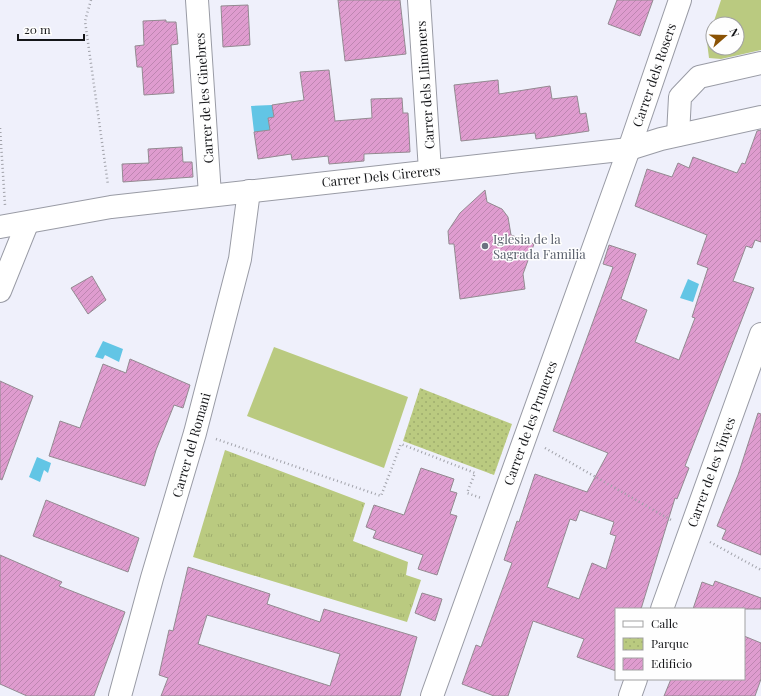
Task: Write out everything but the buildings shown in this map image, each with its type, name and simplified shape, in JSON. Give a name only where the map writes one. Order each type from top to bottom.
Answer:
[{"type":"street","name":"Carrer de les Ginebres","points":[[197,0],[210,195]]},
{"type":"street","name":"Carrer dels Llimoners","points":[[419,0],[430,171]]},
{"type":"street","name":"Carrer dels Rosers","points":[[629,149],[680,0]]},
{"type":"street","points":[[678,135],[680,97],[698,77],[761,63]]},
{"type":"street","name":"Carrer Dels Cirerers","points":[[11,226],[111,208],[210,195],[629,149],[678,135],[761,117]]},
{"type":"street","name":"Carrer de les Pruneres","points":[[432,696],[629,149]]},
{"type":"street","name":"Carrer del Romani","points":[[120,696],[195,433],[240,259],[249,191]]},
{"type":"street","points":[[0,291],[11,226]]},
{"type":"street","name":"Carrer de les Vinyes","points":[[662,608],[761,334]]},
{"type":"street","points":[[630,696],[636,680]]},
{"type":"path","points":[[91,0],[85,21],[111,208]]},
{"type":"path","points":[[0,128],[11,226]]},
{"type":"path","points":[[195,433],[381,496],[401,444],[475,473],[467,493],[500,506]]},
{"type":"path","points":[[525,437],[761,570]]},
{"type":"green space","points":[[721,0],[761,0],[761,50],[745,54],[745,16],[716,16]]},
{"type":"green space","points":[[709,56],[734,56],[721,59],[709,58]]},
{"type":"green space","points":[[274,347],[408,397],[384,468],[247,416]]},
{"type":"green space","points":[[420,388],[512,424],[494,475],[403,441]]},
{"type":"green space","points":[[225,450],[365,503],[353,541],[408,562],[406,575],[421,580],[407,622],[193,557]]},
{"type":"water","points":[[272,105],[274,117],[268,118],[270,130],[254,132],[251,106]]},
{"type":"water","points":[[688,279],[699,284],[693,302],[680,298]]},
{"type":"water","points":[[103,341],[123,349],[119,362],[105,355],[103,359],[95,357]]},
{"type":"water","points":[[37,457],[51,463],[48,473],[44,470],[40,482],[29,477]]},
{"type":"place","name":"Iglesia de la Sagrada Familia","points":[[485,246]]}]
